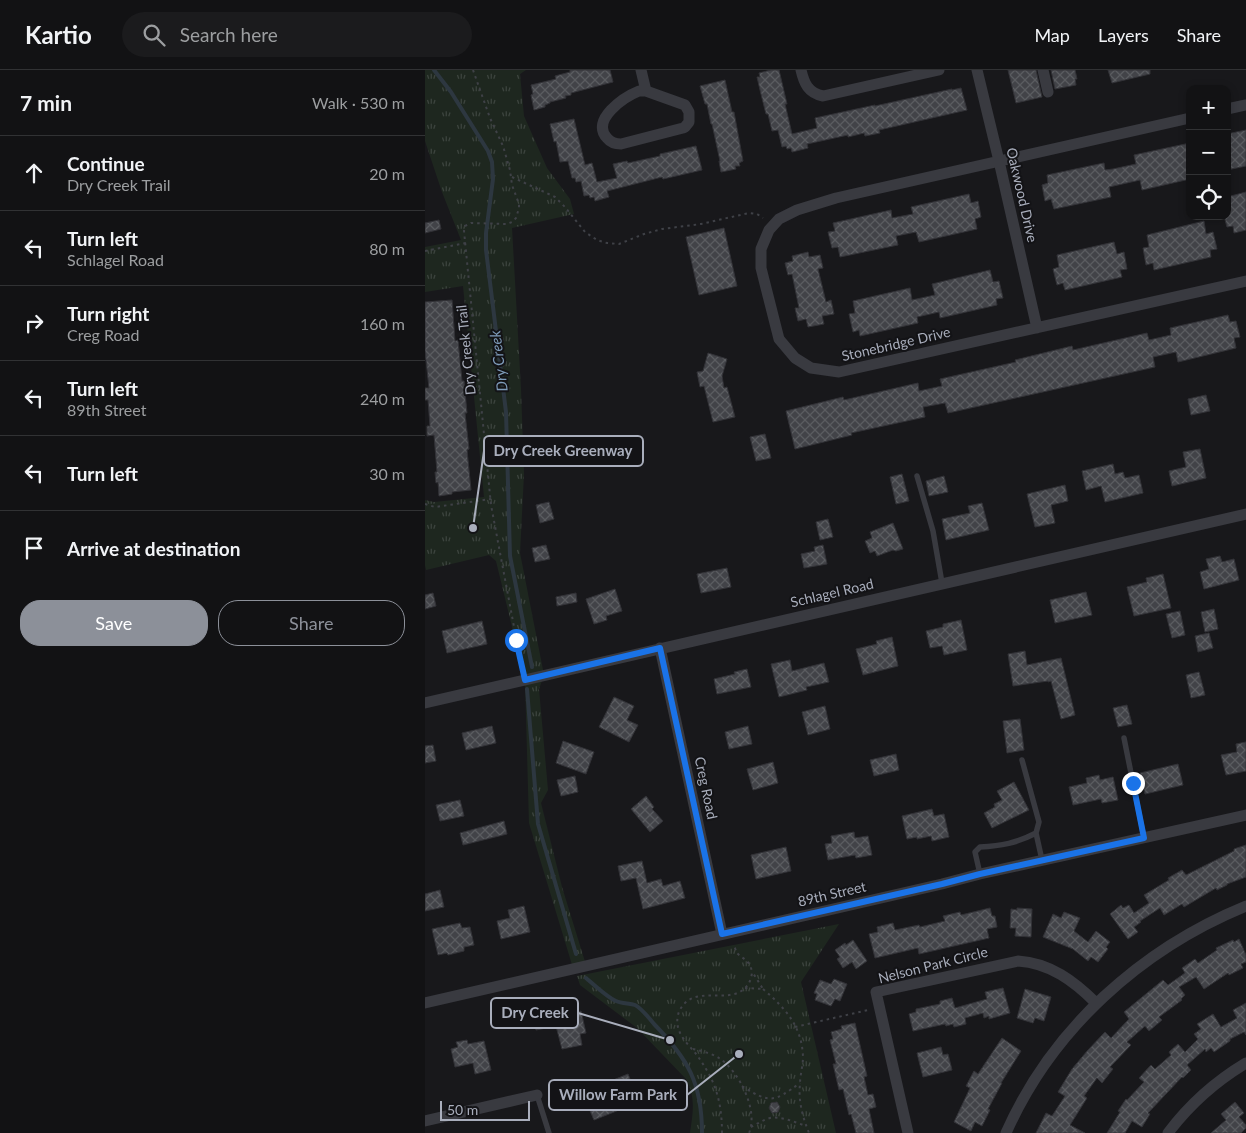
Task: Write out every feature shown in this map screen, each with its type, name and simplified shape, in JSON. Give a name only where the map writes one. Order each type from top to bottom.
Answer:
[{"type":"street","points":[[641,70],[646,91]]},
{"type":"street","points":[[801,70],[808,88],[823,96],[939,70]]},
{"type":"street","name":"Oakwood Drive","points":[[977,70],[1037,328]]},
{"type":"street","points":[[1043,70],[1048,92]]},
{"type":"street","points":[[639,91],[646,91],[685,105],[689,112],[687,125],[669,133],[624,144],[611,142],[605,137],[601,128],[605,117],[633,94],[639,91]]},
{"type":"street","points":[[1231,108],[1246,104]]},
{"type":"street","name":"Stonebridge Drive","points":[[1186,119],[836,198],[797,210],[779,219],[769,230],[761,249],[761,268],[779,339],[795,358],[811,368],[839,372],[1246,281]]},
{"type":"street","name":"Schlagel Road","points":[[425,703],[1246,514]]},
{"type":"street","name":"Creg Road","points":[[660,648],[726,933]]},
{"type":"street","name":"89th Street","points":[[425,1003],[980,874],[1246,815]]},
{"type":"street","points":[[1006,1133],[1043,1067],[1058,1046],[1096,1003],[1132,972],[1167,946],[1209,923],[1246,906]]},
{"type":"street","name":"Nelson Park Circle","points":[[908,1133],[876,992],[1018,961],[1031,963],[1061,974],[1080,987],[1096,1003]]},
{"type":"street","points":[[1169,1133],[1178,1120],[1200,1097],[1246,1063]]},
{"type":"street","points":[[425,1121],[537,1096]]},
{"type":"lane","points":[[917,476],[933,532],[942,583]]},
{"type":"lane","points":[[1124,738],[1144,838]]},
{"type":"lane","points":[[1022,760],[1039,822],[1036,833],[1043,860]]},
{"type":"lane","points":[[980,874],[975,852],[980,847],[999,846],[1023,840],[1036,833]]},
{"type":"lane","points":[[537,1096],[549,1133]]},
{"type":"path","name":"Dry Creek Trail","points":[[473,70],[490,118],[503,146],[512,185],[519,204],[519,211],[512,222],[505,224],[471,223],[465,227],[464,232],[491,499],[525,680]]},
{"type":"path","points":[[511,176],[555,197],[585,232],[597,240],[607,243],[619,244],[662,229],[701,224],[749,213],[757,214],[773,226]]},
{"type":"path","points":[[425,251],[466,243]]},
{"type":"path","points":[[425,504],[435,507],[491,499]]},
{"type":"path","points":[[726,933],[736,952],[749,963],[752,972],[763,989],[786,1010],[795,1027],[802,1054],[799,1083],[800,1102],[809,1133]]},
{"type":"path","points":[[745,988],[752,972]]},
{"type":"path","points":[[722,1133],[721,1109],[716,1089],[705,1067],[683,1039],[677,1022],[678,1013],[689,1000],[701,995],[729,995],[745,988],[763,989]]},
{"type":"path","points":[[795,1027],[879,1007]]},
{"type":"path","points":[[690,1048],[710,1053],[732,1069],[747,1096],[751,1128],[749,1133]]},
{"type":"path","points":[[742,1086],[760,1097],[771,1098],[782,1095],[799,1083]]},
{"type":"path","points":[[751,1128],[765,1120],[775,1118],[787,1119],[806,1126]]},
{"type":"green space","points":[[425,70],[526,70],[520,74],[524,116],[547,168],[570,199],[574,214],[512,228],[524,474],[520,553],[544,675],[539,689],[548,790],[541,803],[562,887],[586,965],[573,968],[529,823],[525,680],[496,561],[489,555],[426,570],[425,565],[425,500],[434,502],[484,497],[463,286],[425,292],[425,247],[461,240],[425,141]]},
{"type":"green space","points":[[839,924],[801,982],[836,1133],[690,1133],[693,1112],[691,1092],[686,1079],[637,1028],[580,985],[577,976]]},
{"type":"building","points":[[570,70],[610,70],[613,82],[571,93],[571,95],[565,96],[566,98],[550,102],[545,107],[534,110],[531,85],[556,79],[555,76],[570,72]]},
{"type":"building","points":[[779,70],[792,134],[817,128],[815,118],[952,89],[961,88],[967,110],[879,130],[880,133],[865,136],[864,133],[848,137],[848,135],[807,144],[808,148],[792,152],[791,148],[782,147],[778,130],[772,131],[768,114],[766,114],[757,77],[760,77],[759,73]]},
{"type":"building","points":[[1008,70],[1036,70],[1042,97],[1016,103]]},
{"type":"building","points":[[1051,70],[1075,70],[1076,85],[1055,89]]},
{"type":"building","points":[[1108,70],[1150,70],[1150,74],[1112,83]]},
{"type":"building","points":[[725,80],[732,112],[734,112],[743,161],[739,163],[740,166],[735,166],[736,169],[721,172],[712,124],[700,86]]},
{"type":"building","points":[[574,119],[585,165],[592,163],[597,182],[617,178],[613,164],[627,161],[628,163],[696,146],[702,170],[663,179],[662,177],[607,191],[609,197],[595,201],[594,197],[584,196],[581,181],[576,182],[575,178],[572,178],[568,161],[560,162],[556,141],[554,142],[550,124]]},
{"type":"building","points":[[1246,130],[1246,166],[1231,169],[1231,133]]},
{"type":"building","points":[[1186,144],[1186,180],[1142,190],[1140,180],[1109,187],[1111,197],[1054,209],[1051,199],[1045,201],[1042,185],[1048,183],[1047,175],[1104,163],[1105,170],[1136,164],[1134,155]]},
{"type":"building","points":[[1246,192],[1246,230],[1234,233],[1233,226],[1227,227],[1225,220],[1231,220],[1231,196]]},
{"type":"building","points":[[969,194],[971,203],[978,201],[981,217],[975,219],[977,229],[919,242],[916,232],[896,236],[898,245],[840,257],[838,247],[832,248],[828,232],[835,231],[833,223],[891,210],[892,218],[913,214],[911,207]]},
{"type":"building","points":[[439,220],[441,229],[425,233],[425,223]]},
{"type":"building","points":[[1204,221],[1206,234],[1213,232],[1217,249],[1210,250],[1211,257],[1154,270],[1153,263],[1146,265],[1143,248],[1149,247],[1147,235]]},
{"type":"building","points":[[724,228],[737,286],[699,295],[686,237]]},
{"type":"building","points":[[1114,242],[1117,254],[1124,252],[1127,269],[1120,270],[1122,277],[1065,290],[1063,283],[1057,285],[1053,269],[1059,267],[1057,255]]},
{"type":"building","points":[[808,252],[809,257],[820,255],[823,268],[818,269],[826,302],[831,300],[834,314],[822,316],[824,324],[808,327],[806,319],[798,321],[795,308],[799,308],[792,274],[788,275],[785,263],[793,261],[792,256]]},
{"type":"building","points":[[990,270],[993,282],[999,281],[1003,298],[996,299],[997,305],[940,318],[939,312],[917,317],[918,323],[860,336],[859,330],[853,332],[849,314],[855,313],[853,301],[910,288],[912,300],[935,295],[932,284]]},
{"type":"building","points":[[452,300],[455,341],[458,340],[462,381],[464,381],[471,490],[452,492],[452,494],[439,496],[435,472],[437,472],[434,435],[427,436],[427,426],[430,426],[428,400],[425,400],[425,388],[429,388],[425,351],[425,302]]},
{"type":"building","points":[[1228,315],[1230,322],[1236,321],[1240,337],[1234,338],[1236,348],[1178,362],[1176,352],[1153,357],[1155,367],[948,413],[945,403],[923,407],[925,417],[851,433],[852,435],[795,449],[786,411],[843,397],[844,400],[918,383],[919,391],[942,386],[940,379],[1016,362],[1015,360],[1072,346],[1073,350],[1147,333],[1149,340],[1171,335],[1170,328]]},
{"type":"building","points":[[708,353],[727,359],[722,376],[724,388],[727,387],[735,417],[713,422],[704,386],[700,387],[697,372],[703,371]]},
{"type":"building","points":[[1206,395],[1210,411],[1191,415],[1188,399]]},
{"type":"building","points":[[765,434],[771,458],[756,461],[750,437]]},
{"type":"building","points":[[1200,449],[1206,478],[1172,486],[1169,471],[1186,467],[1183,452]]},
{"type":"building","points":[[1113,464],[1115,474],[1123,472],[1125,478],[1139,475],[1143,493],[1105,502],[1101,486],[1086,490],[1082,471]]},
{"type":"building","points":[[902,474],[909,501],[896,504],[890,477]]},
{"type":"building","points":[[944,476],[948,492],[929,496],[926,481]]},
{"type":"building","points":[[1065,485],[1068,501],[1051,505],[1055,523],[1035,527],[1027,494]]},
{"type":"building","points":[[549,502],[554,519],[540,523],[536,505]]},
{"type":"building","points":[[982,503],[989,530],[946,540],[942,519],[970,513],[968,506]]},
{"type":"building","points":[[828,519],[833,537],[820,540],[816,522]]},
{"type":"building","points":[[893,523],[903,549],[893,550],[877,556],[875,551],[870,553],[865,541],[872,538],[870,532]]},
{"type":"building","points":[[546,545],[550,559],[535,562],[532,548]]},
{"type":"building","points":[[823,545],[827,564],[804,568],[801,554],[815,551],[814,547]]},
{"type":"building","points":[[1220,556],[1222,562],[1234,559],[1239,580],[1204,589],[1200,572],[1209,569],[1206,559]]},
{"type":"building","points":[[727,568],[731,587],[701,593],[697,574]]},
{"type":"building","points":[[1163,574],[1171,608],[1134,616],[1127,587],[1147,582],[1146,578]]},
{"type":"building","points":[[615,589],[622,611],[606,616],[607,620],[594,624],[586,599]]},
{"type":"building","points":[[1086,592],[1092,615],[1055,623],[1050,600]]},
{"type":"building","points":[[433,593],[436,606],[425,609],[425,595]]},
{"type":"building","points":[[576,593],[577,602],[557,606],[556,597]]},
{"type":"building","points":[[1214,609],[1218,629],[1205,632],[1201,612]]},
{"type":"building","points":[[1180,611],[1185,635],[1172,638],[1166,614]]},
{"type":"building","points":[[961,620],[967,650],[944,655],[942,646],[930,648],[926,631],[943,627],[943,624]]},
{"type":"building","points":[[482,621],[487,644],[447,653],[442,631]]},
{"type":"building","points":[[1209,633],[1213,648],[1198,652],[1195,636]]},
{"type":"building","points":[[892,637],[898,666],[863,675],[856,649],[877,644],[876,641]]},
{"type":"building","points":[[1025,651],[1027,665],[1061,658],[1075,715],[1061,719],[1051,681],[1013,686],[1008,654]]},
{"type":"building","points":[[790,660],[792,671],[824,663],[829,682],[806,687],[807,690],[779,697],[771,664]]},
{"type":"building","points":[[747,669],[751,687],[717,694],[714,679]]},
{"type":"building","points":[[1199,672],[1205,695],[1191,698],[1186,675]]},
{"type":"building","points":[[614,697],[634,706],[627,720],[638,725],[629,742],[599,727]]},
{"type":"building","points":[[1127,705],[1132,724],[1118,727],[1113,708]]},
{"type":"building","points":[[825,706],[830,729],[808,735],[802,712]]},
{"type":"building","points":[[1020,719],[1024,750],[1007,753],[1003,721]]},
{"type":"building","points":[[492,726],[496,743],[466,750],[462,733]]},
{"type":"building","points":[[748,726],[752,744],[729,749],[725,732]]},
{"type":"building","points":[[563,741],[594,752],[586,774],[556,763]]},
{"type":"building","points":[[1246,742],[1246,771],[1226,775],[1221,755],[1237,752],[1236,744]]},
{"type":"building","points":[[433,745],[436,761],[425,763],[425,746]]},
{"type":"building","points":[[896,754],[899,770],[874,776],[870,760]]},
{"type":"building","points":[[773,762],[778,783],[753,790],[747,769]]},
{"type":"building","points":[[1178,764],[1183,785],[1145,794],[1140,773]]},
{"type":"building","points":[[1099,775],[1100,780],[1113,777],[1118,800],[1102,803],[1101,799],[1073,805],[1069,787],[1087,783],[1086,778]]},
{"type":"building","points":[[575,776],[578,792],[561,796],[557,780]]},
{"type":"building","points":[[1014,782],[1029,810],[992,828],[984,813],[995,807],[994,804],[1002,800],[997,791]]},
{"type":"building","points":[[646,796],[654,807],[652,809],[663,821],[650,832],[631,809]]},
{"type":"building","points":[[460,800],[464,816],[440,821],[436,805]]},
{"type":"building","points":[[932,809],[934,816],[944,814],[949,837],[932,841],[931,836],[907,839],[902,816]]},
{"type":"building","points":[[504,821],[507,834],[463,845],[460,833]]},
{"type":"building","points":[[854,832],[855,838],[868,836],[872,855],[856,858],[855,855],[828,860],[825,844],[832,843],[831,836]]},
{"type":"building","points":[[1246,845],[1246,877],[1217,890],[1216,888],[1184,907],[1182,904],[1164,915],[1160,908],[1140,921],[1134,927],[1138,932],[1128,939],[1110,914],[1121,905],[1123,908],[1129,905],[1134,913],[1149,903],[1144,895],[1169,880],[1168,878],[1182,870],[1186,875],[1234,851],[1234,849]]},
{"type":"building","points":[[786,847],[791,871],[756,879],[751,855]]},
{"type":"building","points":[[642,861],[647,883],[661,879],[663,886],[680,881],[685,898],[643,909],[636,878],[621,881],[618,866]]},
{"type":"building","points":[[440,890],[444,907],[425,911],[425,894]]},
{"type":"building","points":[[524,906],[530,932],[501,939],[497,921],[510,918],[508,910]]},
{"type":"building","points":[[990,908],[992,916],[995,916],[997,927],[987,929],[989,938],[919,954],[918,948],[875,958],[869,934],[878,932],[877,927],[893,923],[895,930],[919,925],[920,927],[945,921],[943,916],[960,912],[961,915]]},
{"type":"building","points":[[1017,908],[1032,909],[1031,937],[1015,936],[1016,928],[1010,928],[1011,909],[1017,910]]},
{"type":"building","points":[[1064,912],[1080,918],[1074,931],[1088,942],[1096,931],[1110,942],[1106,947],[1108,949],[1098,962],[1091,957],[1088,961],[1073,949],[1043,937],[1053,914],[1061,918]]},
{"type":"building","points":[[460,923],[462,928],[470,927],[474,945],[464,947],[464,951],[448,955],[447,953],[438,955],[432,929]]},
{"type":"building","points":[[1239,939],[1246,955],[1246,962],[1241,964],[1243,968],[1229,975],[1228,973],[1204,989],[1196,977],[1179,987],[1185,995],[1182,1000],[1159,1017],[1162,1020],[1149,1031],[1145,1026],[1127,1042],[1131,1045],[1110,1067],[1113,1069],[1102,1083],[1097,1078],[1084,1096],[1087,1098],[1070,1125],[1085,1133],[1036,1133],[1046,1113],[1052,1116],[1065,1096],[1058,1092],[1072,1069],[1105,1032],[1111,1038],[1129,1019],[1124,1012],[1163,980],[1168,985],[1185,973],[1182,968],[1195,959],[1198,963],[1217,950],[1216,948]]},
{"type":"building","points":[[853,940],[867,961],[856,969],[852,962],[843,968],[837,959],[840,957],[835,950]]},
{"type":"building","points":[[834,979],[847,984],[840,1001],[835,999],[831,1006],[815,1000],[817,994],[814,993],[820,980],[831,984]]},
{"type":"building","points":[[1003,988],[1010,1013],[989,1019],[989,1016],[984,1018],[983,1013],[965,1018],[966,1024],[954,1027],[953,1024],[946,1026],[945,1024],[913,1031],[909,1014],[916,1012],[916,1009],[940,1004],[940,1001],[952,998],[955,1008],[987,999],[985,992]]},
{"type":"building","points":[[1025,989],[1051,997],[1044,1021],[1035,1018],[1033,1023],[1017,1018]]},
{"type":"building","points":[[1246,1003],[1246,1035],[1244,1032],[1230,1039],[1230,1041],[1214,1052],[1211,1048],[1206,1052],[1205,1049],[1187,1065],[1191,1070],[1148,1113],[1150,1114],[1142,1127],[1132,1121],[1125,1133],[1107,1133],[1126,1099],[1144,1082],[1139,1078],[1151,1065],[1155,1069],[1171,1055],[1169,1052],[1178,1044],[1185,1052],[1198,1039],[1194,1034],[1201,1029],[1197,1024],[1213,1014],[1221,1027],[1237,1018],[1233,1010]]},
{"type":"building","points":[[574,1006],[575,1013],[581,1011],[586,1033],[580,1034],[582,1045],[562,1049],[556,1026],[536,1030],[533,1016]]},
{"type":"building","points":[[855,1023],[867,1076],[864,1077],[868,1095],[873,1094],[876,1107],[869,1109],[874,1133],[856,1133],[851,1114],[849,1115],[843,1089],[839,1090],[833,1064],[836,1064],[830,1040],[833,1039],[831,1032],[842,1029],[841,1026]]},
{"type":"building","points":[[1002,1038],[1021,1051],[1001,1083],[982,1126],[975,1122],[971,1131],[954,1122],[970,1088],[966,1086],[974,1071],[978,1074]]},
{"type":"building","points":[[467,1040],[468,1044],[484,1041],[491,1070],[475,1074],[473,1063],[455,1067],[451,1049],[458,1047],[456,1042]]},
{"type":"building","points":[[941,1047],[943,1055],[948,1054],[952,1070],[923,1077],[917,1053]]},
{"type":"building","points":[[628,1074],[639,1102],[594,1120],[588,1106],[606,1099],[601,1085]]},
{"type":"building","points":[[777,1102],[780,1107],[778,1112],[772,1113],[769,1108],[771,1103]]},
{"type":"building","points":[[1235,1102],[1244,1113],[1239,1117],[1246,1125],[1246,1128],[1241,1133],[1211,1133],[1226,1120],[1221,1114]]},
{"type":"waterway","name":"Dry Creek","points":[[434,70],[451,92],[488,151],[492,162],[493,179],[486,233],[486,250],[506,412],[510,556],[532,667]]},
{"type":"waterway","name":"Dry Creek","points":[[527,689],[538,824],[576,954]]},
{"type":"waterway","name":"Dry Creek","points":[[586,978],[618,1002],[637,1006],[676,1049],[691,1073],[696,1086],[702,1133]]},
{"type":"place","name":"Dry Creek Greenway","points":[[473,528]]},
{"type":"place","name":"Dry Creek","points":[[670,1040]]},
{"type":"place","name":"Willow Farm Park","points":[[739,1054]]},
{"type":"route","points":[[516,640],[525,680],[660,648],[722,934],[1144,838],[1133,783]]}]
